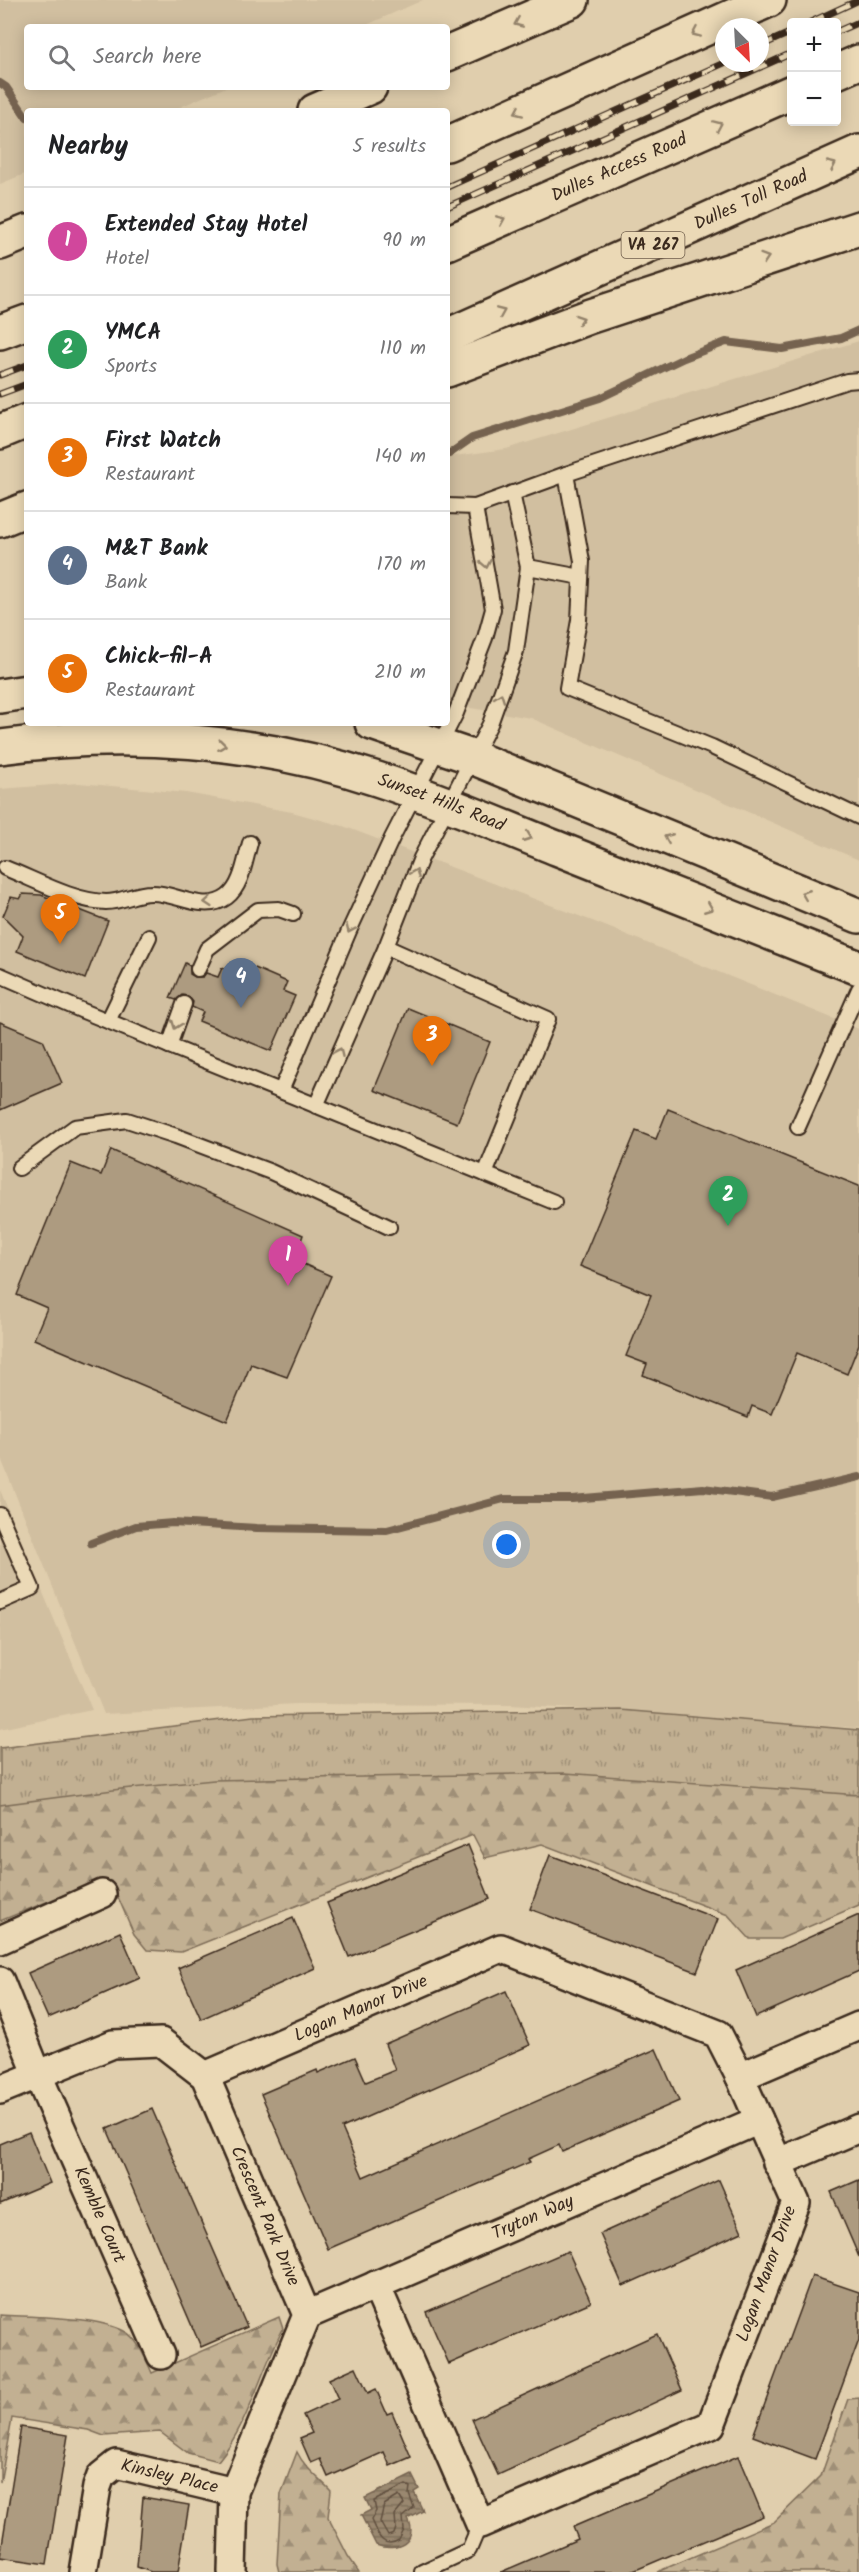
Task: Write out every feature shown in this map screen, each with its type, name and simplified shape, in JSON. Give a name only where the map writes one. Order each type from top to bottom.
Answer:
[{"type":"main road","points":[[450,53],[572,0]]},
{"type":"main road","points":[[450,143],[769,0]]},
{"type":"main road","points":[[841,70],[859,62]]},
{"type":"main road","points":[[322,108],[363,90]]},
{"type":"main road","name":"Dulles Access Road","points":[[450,242],[787,94]]},
{"type":"main road","name":"Dulles Toll Road","points":[[450,335],[859,152]]},
{"type":"main road","points":[[450,369],[598,313],[859,228]]},
{"type":"main road","points":[[0,243],[24,233]]},
{"type":"main road","points":[[0,332],[24,322]]},
{"type":"main road","points":[[0,432],[24,422]]},
{"type":"main road","points":[[0,520],[24,510]]},
{"type":"main road","points":[[0,696],[24,692]]},
{"type":"main road","points":[[382,726],[440,744],[859,916]]},
{"type":"main road","name":"Sunset Hills Road","points":[[0,747],[89,739],[188,740],[263,750],[317,762],[449,804],[859,968]]},
{"type":"street","points":[[0,1940],[102,1894]]},
{"type":"street","name":"Logan Manor Drive","points":[[205,2076],[501,1948],[718,2034],[740,2077],[796,2203],[711,2425],[480,2524]]},
{"type":"street","name":"Kemble Court","points":[[0,1981],[37,2073],[161,2355]]},
{"type":"street","points":[[740,2077],[859,2026]]},
{"type":"street","name":"Crescent Park Drive","points":[[0,2090],[113,2043],[161,2042],[205,2076],[307,2315]]},
{"type":"street","name":"Tryton Way","points":[[307,2315],[759,2120]]},
{"type":"street","points":[[777,2163],[859,2128]]},
{"type":"street","points":[[376,2285],[480,2524]]},
{"type":"street","points":[[232,2572],[234,2492],[307,2315]]},
{"type":"street","name":"Kinsley Place","points":[[83,2572],[97,2487],[101,2476],[116,2464],[234,2492]]},
{"type":"lane","points":[[450,506],[475,507],[566,474],[847,381],[859,380]]},
{"type":"lane","points":[[566,474],[582,561],[579,620],[567,687],[712,747],[859,817]]},
{"type":"lane","points":[[316,1106],[386,947],[421,858],[490,724],[516,651],[528,567],[512,493]]},
{"type":"lane","points":[[450,725],[475,664],[493,609],[475,507]]},
{"type":"lane","points":[[528,567],[581,577]]},
{"type":"lane","points":[[281,1091],[349,931],[449,726]]},
{"type":"lane","points":[[5,868],[84,899],[106,902],[125,900],[150,892],[199,903],[215,903],[228,897],[241,878],[250,843]]},
{"type":"lane","points":[[198,969],[207,949],[258,910],[279,909],[293,914]]},
{"type":"lane","points":[[108,1022],[149,937]]},
{"type":"lane","points":[[386,947],[548,1019],[485,1174]]},
{"type":"lane","points":[[0,975],[108,1022],[554,1202]]},
{"type":"lane","points":[[798,1127],[859,989]]},
{"type":"lane","points":[[169,1046],[184,1004]]},
{"type":"lane","points":[[19,1168],[75,1127],[127,1120],[271,1172],[389,1227]]},
{"type":"lane","points":[[0,1515],[32,1588],[0,1602]]},
{"type":"lane","points":[[422,2572],[469,2550],[480,2524]]},
{"type":"shaded area","points":[[0,0],[423,0],[369,24],[24,24],[24,90],[219,90],[178,108],[24,108],[24,174],[0,184]]},
{"type":"shaded area","points":[[859,341],[859,860],[531,718],[450,704],[450,457],[506,449]]},
{"type":"shaded area","points":[[79,783],[186,793],[292,812],[343,826],[595,922],[859,1029],[859,1728],[511,1705],[297,1704],[104,1714],[0,1456],[0,789]]},
{"type":"shaded area","points":[[0,1490],[92,1710],[0,1729]]},
{"type":"green space","points":[[621,1710],[859,1730],[859,1847],[644,1821],[0,1866],[0,1748],[253,1716]]},
{"type":"green space","points":[[565,1773],[859,1795],[859,1905],[780,1939],[750,1939],[728,1915],[542,1844],[485,1858],[473,1835],[181,1952],[147,1950],[134,1934],[111,1881],[88,1885],[0,1921],[0,1805],[121,1789],[214,1780]]},
{"type":"green space","points":[[0,2315],[64,2318],[111,2326],[129,2334],[141,2350],[152,2373],[279,2317],[283,2329],[238,2431],[218,2461],[188,2453],[160,2432],[104,2436],[88,2430],[12,2418],[0,2483]]},
{"type":"green space","points":[[859,2398],[859,2572],[657,2572],[774,2522],[821,2476],[848,2399]]},
{"type":"green space","points":[[297,2452],[308,2468],[331,2491],[328,2517],[359,2572],[279,2572],[277,2564],[281,2494]]},
{"type":"water","points":[[412,2475],[419,2489],[414,2492],[423,2511],[408,2519],[411,2534],[404,2544],[391,2548],[376,2545],[361,2515],[371,2510],[365,2498]]},
{"type":"building","points":[[23,894],[41,895],[108,921],[85,979],[17,951],[23,936],[3,916],[11,897],[20,899]]},
{"type":"building","points":[[185,963],[190,966],[190,974],[195,977],[203,977],[206,973],[218,977],[222,968],[250,979],[255,968],[287,982],[283,991],[295,996],[271,1051],[199,1021],[203,1012],[192,1007],[193,1002],[188,996],[182,995],[176,1000],[170,998]]},
{"type":"building","points":[[408,1008],[490,1042],[457,1123],[374,1090]]},
{"type":"building","points":[[0,1022],[43,1040],[62,1083],[0,1110]]},
{"type":"building","points":[[668,1109],[859,1186],[859,1344],[847,1374],[797,1353],[772,1414],[752,1406],[748,1417],[643,1375],[647,1364],[626,1356],[651,1295],[580,1266],[636,1131],[656,1139]]},
{"type":"building","points":[[111,1150],[303,1235],[294,1260],[331,1276],[287,1377],[251,1364],[227,1421],[34,1339],[47,1308],[17,1295],[71,1163],[101,1175]]},
{"type":"building","points":[[468,1845],[490,1899],[349,1957],[327,1903]]},
{"type":"building","points":[[550,1855],[718,1919],[697,1972],[530,1909]]},
{"type":"building","points":[[859,1915],[859,1971],[756,2017],[736,1970]]},
{"type":"building","points":[[293,1918],[315,1968],[201,2019],[178,1968]]},
{"type":"building","points":[[120,1932],[140,1978],[48,2018],[28,1973]]},
{"type":"building","points":[[506,1991],[530,2045],[342,2128],[363,2177],[656,2049],[679,2101],[562,2152],[559,2145],[528,2159],[530,2162],[328,2249],[261,2094],[317,2070],[318,2073],[355,2057],[366,2082],[395,2070],[385,2044]]},
{"type":"building","points":[[152,2109],[247,2327],[201,2347],[107,2129]]},
{"type":"building","points":[[29,2132],[50,2183],[0,2204],[0,2144]]},
{"type":"building","points":[[719,2180],[742,2232],[623,2286],[600,2234]]},
{"type":"building","points":[[859,2180],[859,2257],[831,2192]]},
{"type":"building","points":[[568,2251],[591,2302],[449,2364],[426,2312]]},
{"type":"building","points":[[812,2276],[859,2292],[859,2340],[815,2459],[753,2436]]},
{"type":"building","points":[[657,2334],[682,2390],[498,2475],[472,2419]]},
{"type":"building","points":[[356,2367],[368,2393],[376,2389],[387,2414],[392,2412],[411,2457],[390,2466],[384,2452],[328,2477],[320,2459],[311,2463],[300,2438],[312,2433],[303,2415],[338,2399],[329,2379]]},
{"type":"building","points":[[21,2427],[68,2435],[47,2564],[0,2557]]},
{"type":"building","points":[[738,2456],[763,2516],[631,2572],[501,2572],[578,2539],[573,2527]]},
{"type":"building","points":[[143,2497],[189,2505],[178,2572],[151,2572],[137,2567]]},
{"type":"waterway","points":[[0,83],[6,87],[24,114]]},
{"type":"waterway","points":[[450,453],[472,438],[600,398],[684,358],[726,342],[782,349],[841,338],[859,330]]},
{"type":"waterway","points":[[91,1543],[136,1526],[173,1523],[257,1528],[387,1530],[504,1499],[572,1499],[703,1488],[772,1497],[859,1477]]},
{"type":"railway","points":[[820,18],[859,0]]},
{"type":"railway","points":[[841,30],[859,22]]},
{"type":"railway","points":[[769,42],[787,34]]},
{"type":"railway","points":[[450,206],[787,55]]},
{"type":"railway","points":[[450,186],[715,67]]},
{"type":"railway","points":[[0,375],[24,366]]},
{"type":"railway","points":[[0,394],[24,385]]},
{"type":"place","name":"Chick-fil-A","points":[[60,944]]},
{"type":"place","name":"M&T Bank","points":[[241,1008]]},
{"type":"place","name":"First Watch","points":[[432,1066]]},
{"type":"place","name":"YMCA","points":[[728,1226]]},
{"type":"place","name":"Extended Stay Hotel","points":[[288,1286]]}]
